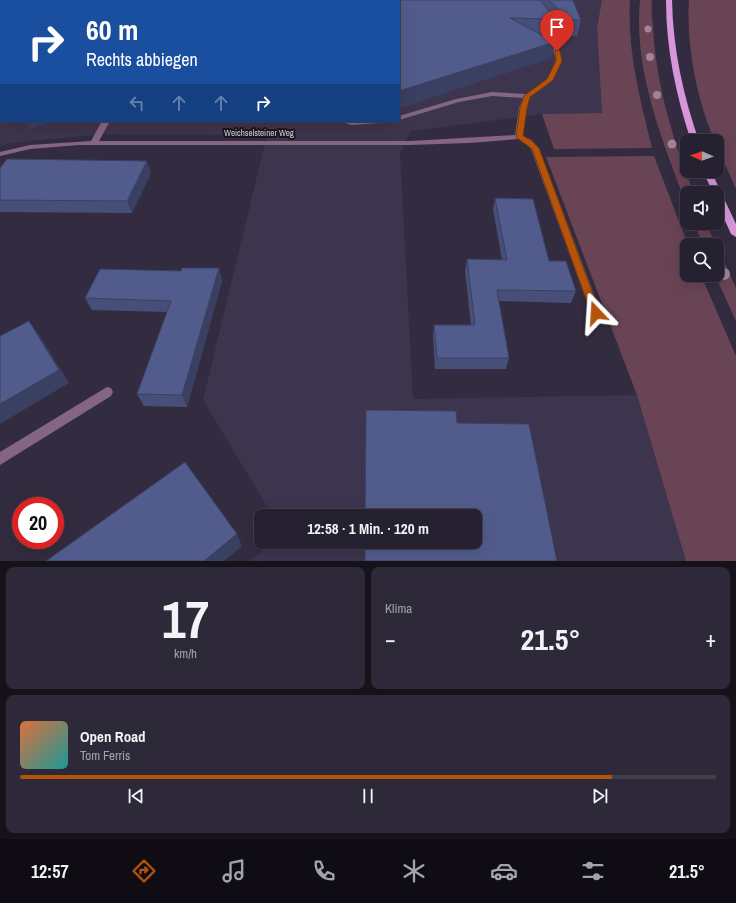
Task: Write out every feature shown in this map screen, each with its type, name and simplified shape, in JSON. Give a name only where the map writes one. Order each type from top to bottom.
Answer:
[{"type":"main road","points":[[669,0],[671,41],[683,102],[693,134]]},
{"type":"main road","points":[[724,208],[736,234]]},
{"type":"street","points":[[400,118],[458,100],[485,96],[527,96],[550,80],[559,61],[550,25],[535,8],[537,0]]},
{"type":"street","points":[[527,96],[523,108],[519,137],[529,142],[536,148],[596,313]]},
{"type":"street","points":[[94,143],[105,122]]},
{"type":"street","name":"Weichselsteiner Weg","points":[[0,154],[30,147],[55,144],[418,143],[519,137]]},
{"type":"street","points":[[0,459],[107,392]]},
{"type":"shaded area","points":[[400,0],[602,0],[597,28],[602,113],[542,114],[411,131],[400,152],[413,399],[637,395],[686,561],[249,561],[265,549],[482,549],[482,509],[269,509],[203,400],[267,135],[104,134],[11,143],[0,146],[0,122],[400,122]]},
{"type":"shaded area","points":[[602,0],[630,0],[630,37],[632,56],[652,148],[554,149],[542,114],[602,113],[597,28]]},
{"type":"shaded area","points":[[640,0],[652,0],[658,70],[667,112],[680,156],[680,178],[688,178],[691,186],[680,187],[660,131],[645,79],[639,26]]},
{"type":"shaded area","points":[[689,0],[736,0],[736,189],[724,162],[724,134],[712,134],[698,90],[691,53]]},
{"type":"shaded area","points":[[654,156],[680,224],[680,230],[682,230],[685,238],[680,238],[680,282],[704,282],[736,356],[736,561],[686,561],[637,395],[546,157]]},
{"type":"shaded area","points":[[697,230],[709,230],[713,238],[700,238]]},
{"type":"shaded area","points":[[724,261],[736,288],[736,321],[718,282],[724,282]]},
{"type":"building","points":[[400,0],[540,0],[549,11],[551,19],[510,18],[555,42],[400,91]]},
{"type":"building","points":[[549,0],[573,0],[581,20],[561,20],[558,9]]},
{"type":"building","points":[[7,159],[147,161],[127,201],[0,200],[0,168]]},
{"type":"building","points":[[495,198],[533,199],[549,261],[566,261],[576,291],[497,290],[509,358],[437,358],[434,325],[475,325],[467,259],[507,260]]},
{"type":"building","points":[[182,268],[219,268],[182,395],[137,394],[171,301],[85,298],[100,269],[181,271]]},
{"type":"building","points":[[29,321],[59,370],[0,404],[0,336]]},
{"type":"building","points":[[366,410],[456,411],[457,423],[529,424],[557,561],[365,561],[365,549],[482,549],[482,509],[365,509]]},
{"type":"building","points":[[185,462],[237,534],[204,561],[46,561]]},
{"type":"route","points":[[557,51],[559,61],[550,80],[527,96],[523,108],[519,137],[529,142],[536,148],[596,313]]}]
